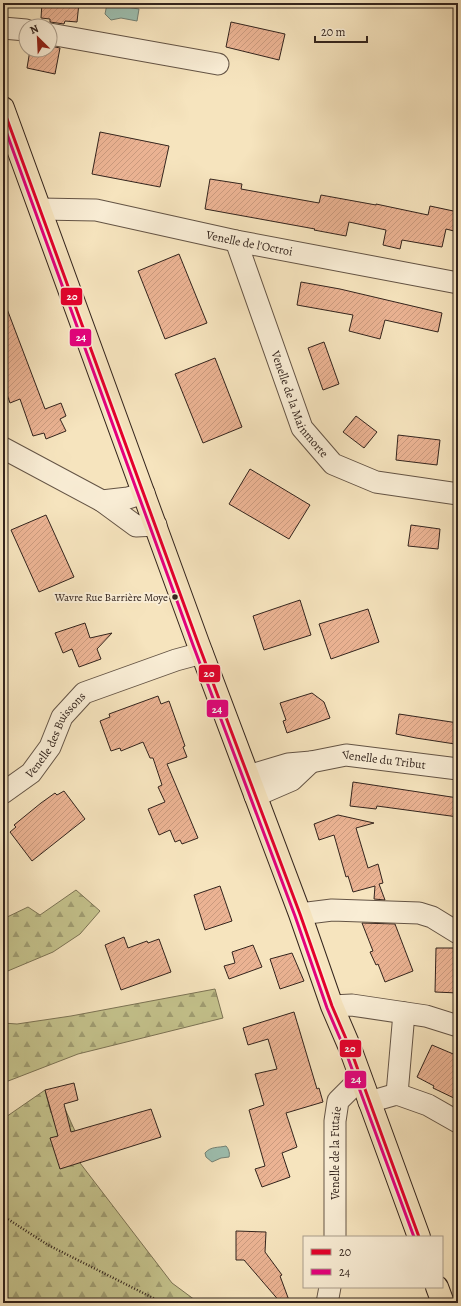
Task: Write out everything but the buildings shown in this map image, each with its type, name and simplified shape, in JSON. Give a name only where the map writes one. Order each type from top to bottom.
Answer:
[{"type":"main road","points":[[3,108],[202,653],[300,914],[332,1006],[361,1078],[419,1236]]},
{"type":"main road","points":[[437,1288],[443,1303]]},
{"type":"street","points":[[3,28],[18,29]]},
{"type":"street","points":[[58,35],[218,64]]},
{"type":"street","name":"Venelle de l'Octroi","points":[[40,209],[96,210],[236,241],[458,283]]},
{"type":"street","name":"Venelle de la Mainmorte","points":[[236,241],[302,428],[333,464],[376,482],[458,494]]},
{"type":"street","points":[[3,448],[102,501],[136,526],[156,525]]},
{"type":"street","points":[[102,501],[128,498],[144,492]]},
{"type":"street","name":"Venelle des Buissons","points":[[3,793],[31,773],[50,747],[62,717],[84,693],[176,660],[202,653]]},
{"type":"street","name":"Venelle du Tribut","points":[[248,776],[288,764],[311,762],[346,755],[458,769]]},
{"type":"street","points":[[255,796],[292,780],[311,762]]},
{"type":"street","points":[[300,914],[332,910],[419,913],[432,917],[458,933]]},
{"type":"street","points":[[332,1006],[352,1005],[426,1016],[458,1026]]},
{"type":"street","points":[[397,1094],[404,1013]]},
{"type":"street","name":"Venelle de la Futaie","points":[[335,1236],[335,1121],[338,1101],[361,1078]]},
{"type":"street","points":[[370,1102],[397,1094],[428,1105],[458,1122]]},
{"type":"street","points":[[327,1303],[330,1288]]},
{"type":"path","points":[[3,1216],[48,1245],[163,1303]]},
{"type":"green space","points":[[76,890],[100,911],[80,934],[53,952],[3,973],[3,919],[28,907],[40,915]]},
{"type":"green space","points":[[215,989],[223,1018],[78,1054],[3,1083],[3,1023],[17,1024],[71,1016]]},
{"type":"green space","points":[[45,1090],[51,1113],[65,1109],[75,1131],[80,1163],[172,1283],[199,1303],[3,1303],[3,1119]]},
{"type":"shaded area","points":[[107,4],[139,9],[137,21],[121,18],[111,20],[105,14]]},
{"type":"shaded area","points":[[226,1146],[229,1152],[229,1157],[221,1158],[212,1162],[206,1157],[205,1153],[210,1149]]},
{"type":"transit line","name":"20","points":[[3,108],[198,643],[300,914],[332,1006],[350,1048],[419,1236]]},
{"type":"transit line","name":"24","points":[[3,123],[193,645],[295,916],[327,1008],[345,1050],[414,1236]]},
{"type":"place","name":"Wavre Rue Barrière Moye","points":[[175,597]]}]
